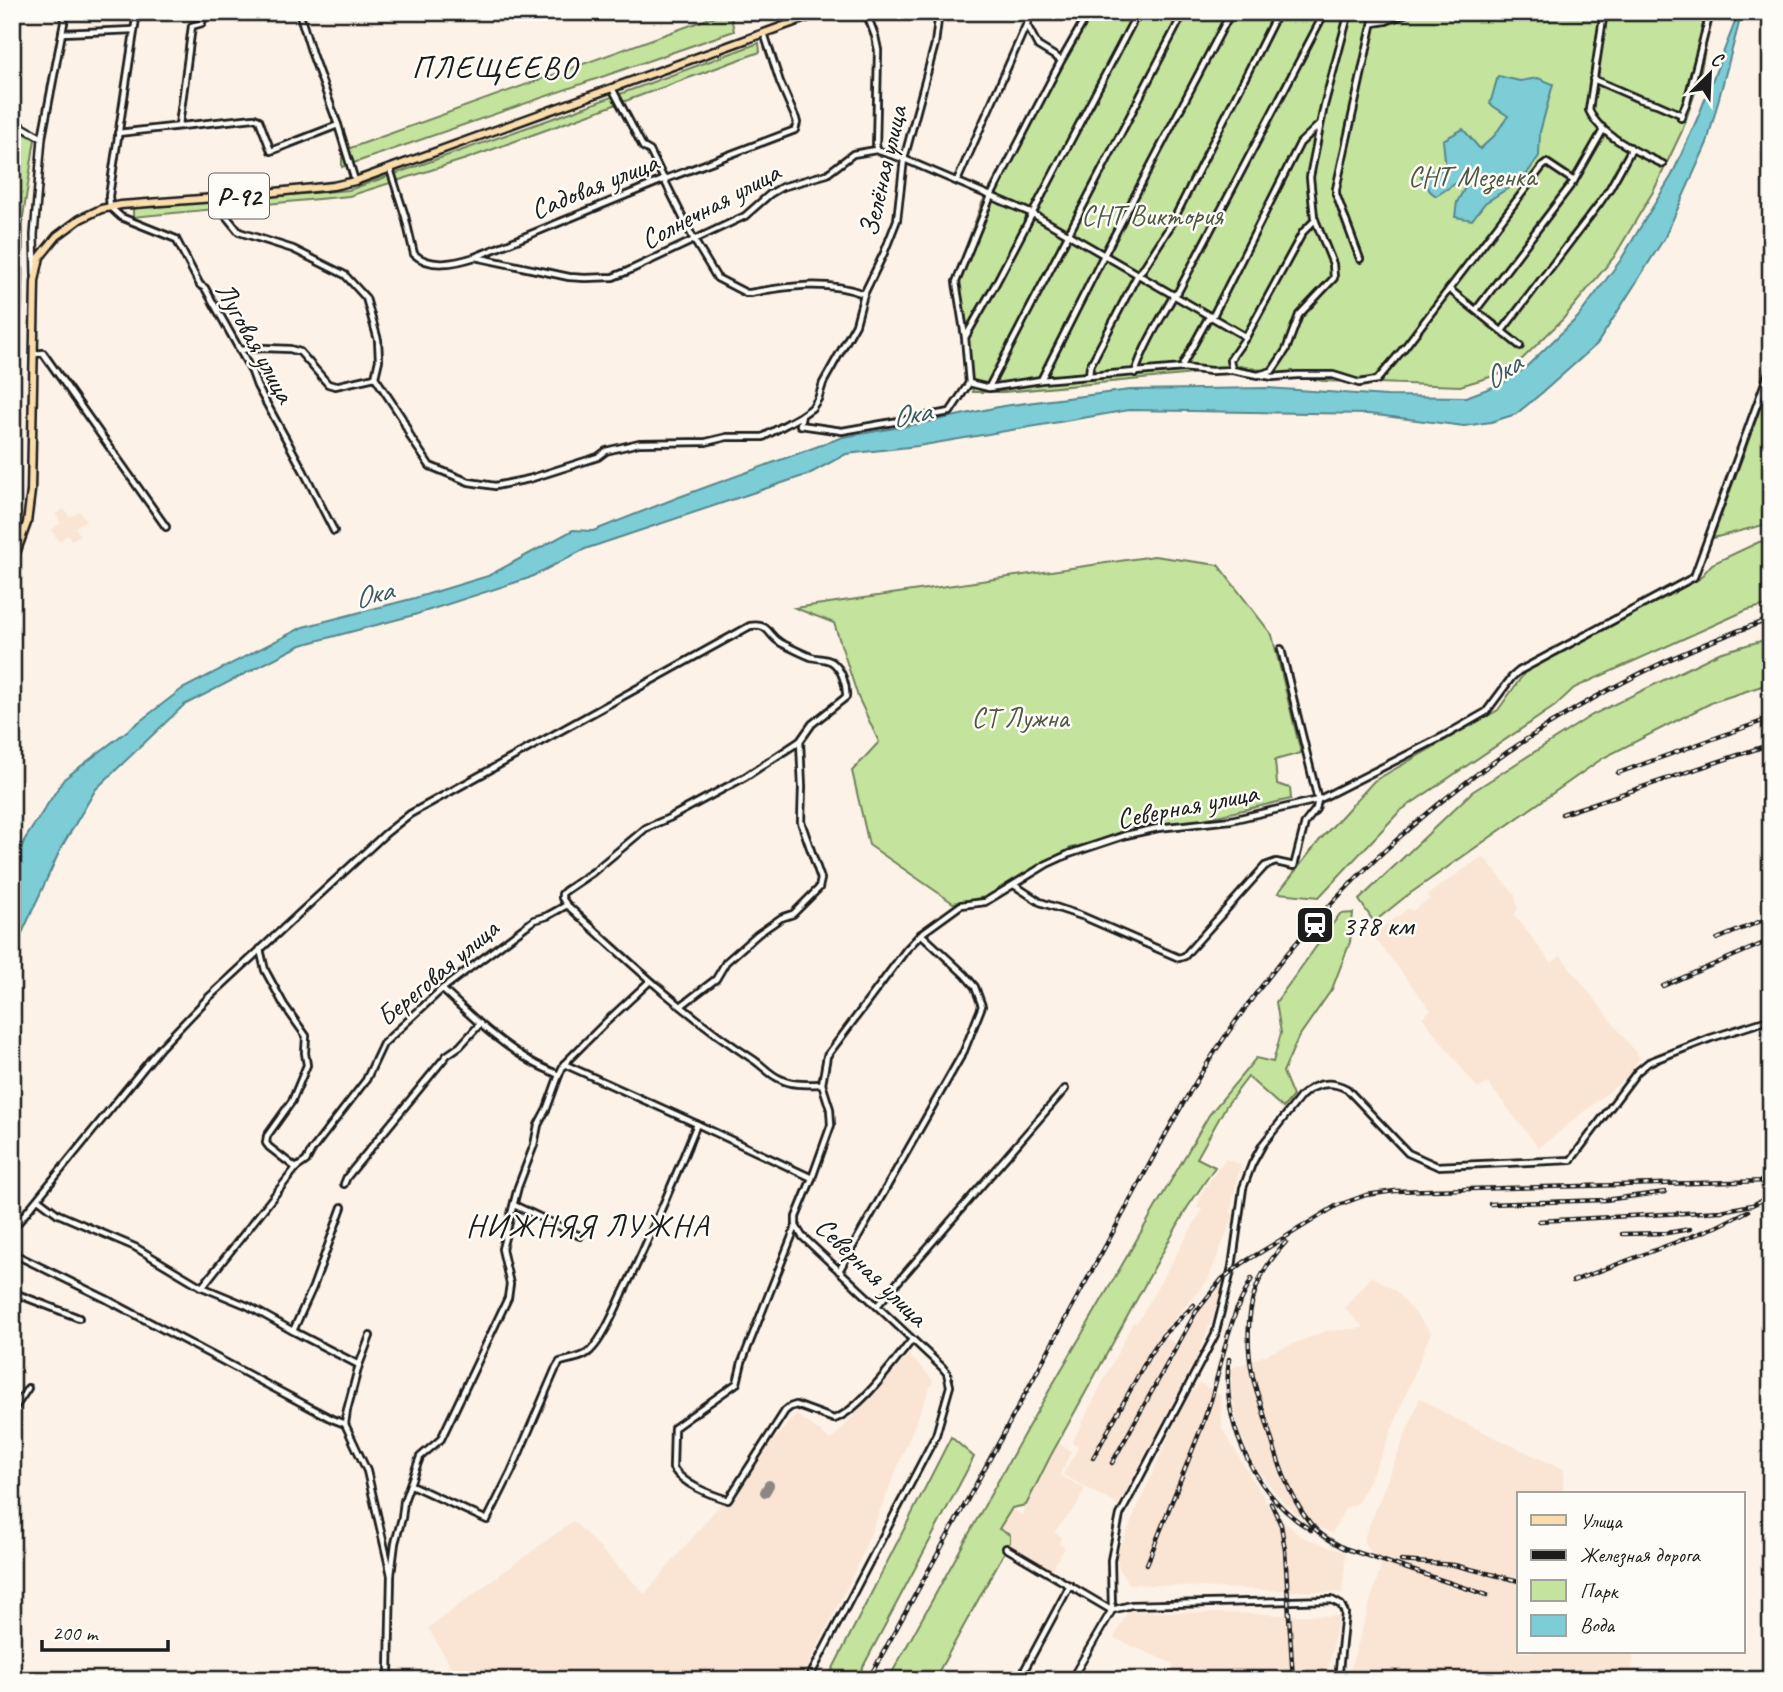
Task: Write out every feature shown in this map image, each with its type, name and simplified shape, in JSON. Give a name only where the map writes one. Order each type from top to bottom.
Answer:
[{"type":"main road","name":"Р-92","points":[[12,564],[24,532],[30,503],[35,281],[40,257],[57,236],[80,219],[93,212],[121,205],[333,186],[355,180],[822,12]]},
{"type":"street","points":[[35,281],[34,234],[42,138],[66,12]]},
{"type":"street","points":[[110,207],[109,196],[137,12]]},
{"type":"street","points":[[179,125],[191,26],[202,23],[204,12]]},
{"type":"street","points":[[299,12],[355,180]]},
{"type":"street","points":[[866,12],[878,51],[876,150],[904,159],[1032,214],[1246,337]]},
{"type":"street","name":"Зелёная улица","points":[[802,415],[812,408],[818,399],[823,383],[856,324],[864,294],[897,220],[904,159],[935,44],[939,12]]},
{"type":"street","points":[[957,181],[1032,12]]},
{"type":"street","points":[[802,415],[800,425],[842,430],[950,412],[969,383],[956,282],[991,196],[1089,12]]},
{"type":"street","points":[[965,337],[1138,12]]},
{"type":"street","points":[[989,388],[1184,12]]},
{"type":"street","points":[[1041,380],[1231,12]]},
{"type":"street","points":[[1089,376],[1090,366],[1138,274],[1171,225],[1278,12]]},
{"type":"street","points":[[1135,373],[1139,360],[1174,295],[1191,270],[1325,12]]},
{"type":"street","points":[[1258,375],[1272,371],[1286,350],[1299,315],[1334,278],[1334,264],[1315,220],[1310,177],[1320,124],[1349,12]]},
{"type":"street","points":[[1360,259],[1336,189],[1375,12]]},
{"type":"street","points":[[1373,23],[1409,12]]},
{"type":"street","points":[[1604,12],[1589,110],[1593,119],[1602,127],[1630,147],[1663,164]]},
{"type":"street","points":[[1593,79],[1682,116],[1709,15],[1688,12]]},
{"type":"street","points":[[1027,24],[1038,46],[1061,61]]},
{"type":"street","points":[[62,33],[134,30]]},
{"type":"street","name":"Садовая улица","points":[[390,169],[414,254],[432,262],[450,263],[475,257],[663,180],[795,130],[796,119],[764,33]]},
{"type":"street","points":[[612,88],[642,146],[650,151],[694,240],[717,278],[746,293],[783,287],[832,286],[849,288],[864,294]]},
{"type":"street","points":[[118,133],[254,118],[259,120],[271,151],[338,125]]},
{"type":"street","points":[[12,121],[42,138]]},
{"type":"street","points":[[1183,368],[1214,313],[1300,143],[1320,124]]},
{"type":"street","points":[[1476,310],[1574,181],[1602,132],[1602,127]]},
{"type":"street","points":[[1502,331],[1605,196],[1630,152],[1630,147]]},
{"type":"street","name":"Солнечная улица","points":[[475,257],[569,277],[613,277],[745,216],[782,187],[827,174],[853,154],[876,150]]},
{"type":"street","points":[[969,383],[989,388],[1041,380],[1183,368],[1232,370],[1273,377],[1333,375],[1359,383],[1377,380],[1542,167],[1547,163],[1574,181]]},
{"type":"street","points":[[228,197],[226,216],[239,232],[293,249],[345,275],[366,298],[378,340],[379,360],[375,377],[430,466],[469,482],[495,486],[529,479],[598,457],[606,451],[639,443],[706,442],[727,437],[763,438],[802,415]]},
{"type":"street","name":"Луговая улица","points":[[110,207],[121,217],[176,239],[200,285],[205,288],[253,372],[257,386],[334,531]]},
{"type":"street","points":[[1232,370],[1230,360],[1246,337],[1303,232],[1315,220]]},
{"type":"street","points":[[1449,289],[1520,346]]},
{"type":"street","points":[[239,350],[264,348],[300,352],[328,384],[335,386],[375,377]]},
{"type":"street","points":[[35,354],[43,353],[166,527]]},
{"type":"street","name":"Северная улица","points":[[808,1680],[936,1435],[950,1386],[947,1373],[802,1236],[796,1226],[796,1216],[831,1125],[830,1110],[822,1084],[827,1056],[914,940],[961,905],[985,902],[1047,864],[1126,835],[1158,828],[1231,820],[1318,800],[1476,718],[1486,712],[1519,671],[1693,577],[1771,366]]},
{"type":"street","points":[[12,1230],[160,1048],[208,998],[384,834],[410,814],[750,626],[765,626],[780,643],[814,658],[831,662],[839,669],[846,688],[846,697],[812,724],[800,741],[745,777],[646,828],[593,872],[565,891],[562,898],[650,981],[719,1038],[762,1065],[780,1080],[795,1084],[822,1084]]},
{"type":"street","points":[[1014,885],[1040,902],[1082,916],[1179,958],[1188,952],[1265,866],[1276,862],[1294,866],[1305,823],[1316,808],[1318,800],[1281,649]]},
{"type":"street","points":[[681,1006],[716,979],[726,962],[758,934],[781,918],[793,914],[819,888],[821,879],[801,822],[800,741]]},
{"type":"street","name":"Береговая улица","points":[[296,1168],[306,1161],[366,1080],[383,1044],[442,989],[534,919],[547,916],[567,905]]},
{"type":"street","points":[[839,1270],[964,1051],[982,1006],[975,987],[965,975],[921,934]]},
{"type":"street","points":[[202,1287],[296,1168],[266,1143],[267,1136],[300,1085],[307,1065],[306,1036],[284,1005],[265,970],[260,949]]},
{"type":"street","points":[[392,1680],[389,1672],[391,1575],[404,1501],[420,1457],[441,1439],[508,1298],[510,1284],[502,1249],[538,1125],[564,1064],[650,981]]},
{"type":"street","points":[[442,989],[480,1024],[530,1061],[559,1075]]},
{"type":"street","points":[[1071,1680],[1112,1610],[1111,1560],[1121,1516],[1215,1335],[1232,1267],[1239,1211],[1247,1176],[1263,1144],[1301,1096],[1315,1086],[1328,1084],[1347,1089],[1408,1153],[1437,1166],[1571,1160],[1637,1072],[1649,1062],[1771,1019]]},
{"type":"street","points":[[344,1184],[446,1055],[460,1046],[480,1024]]},
{"type":"street","points":[[564,1064],[812,1178]]},
{"type":"street","points":[[877,1306],[1065,1089]]},
{"type":"street","points":[[411,1485],[487,1520],[555,1370],[561,1362],[589,1352],[597,1343],[648,1243],[697,1124]]},
{"type":"street","points":[[38,1199],[58,1214],[150,1255],[202,1287],[248,1306],[359,1365]]},
{"type":"street","points":[[514,1205],[580,1236]]},
{"type":"street","points":[[293,1331],[313,1287],[342,1207]]},
{"type":"street","points":[[796,1226],[742,1362],[737,1384],[674,1428],[673,1468],[676,1473],[702,1491],[728,1500],[785,1411],[796,1405],[834,1419],[841,1417],[862,1399],[912,1340]]},
{"type":"street","points":[[12,1253],[345,1424]]},
{"type":"street","points":[[12,1292],[79,1318]]},
{"type":"street","points":[[370,1336],[359,1365],[345,1424],[367,1471],[391,1575]]},
{"type":"street","points":[[12,1412],[28,1388]]},
{"type":"street","points":[[1006,1548],[1112,1610],[1131,1605],[1332,1600],[1341,1605],[1345,1613],[1338,1680]]},
{"type":"street","points":[[1019,1680],[1070,1585]]},
{"type":"shaded area","points":[[64,509],[70,517],[80,511],[86,520],[75,527],[80,535],[72,540],[68,535],[59,541],[51,530],[61,523],[55,514]]},
{"type":"shaded area","points":[[1483,856],[1515,895],[1518,910],[1514,914],[1551,963],[1561,956],[1640,1058],[1628,1076],[1539,1148],[1488,1083],[1478,1089],[1422,1017],[1431,1010],[1374,937],[1380,929],[1409,908],[1412,911],[1430,899],[1427,895]]},
{"type":"shaded area","points":[[1225,1159],[1241,1164],[1233,1198],[1231,1214],[1234,1214],[1208,1280],[1160,1335],[1180,1346],[1203,1305],[1218,1287],[1223,1290],[1198,1355],[1118,1505],[1063,1475],[1078,1447],[1072,1443],[1133,1322],[1137,1323],[1202,1210],[1197,1208],[1202,1192]]},
{"type":"shaded area","points":[[1372,1276],[1396,1291],[1431,1332],[1383,1452],[1357,1504],[1345,1508],[1332,1533],[1308,1523],[1285,1504],[1254,1466],[1239,1431],[1230,1369],[1326,1331],[1364,1328],[1345,1308]]},
{"type":"shaded area","points":[[909,1355],[933,1380],[857,1567],[801,1680],[459,1680],[428,1628],[573,1521],[645,1594],[796,1414],[831,1440]]},
{"type":"shaded area","points":[[1200,1383],[1221,1396],[1222,1429],[1272,1511],[1300,1536],[1346,1553],[1342,1593],[1129,1584],[1120,1571],[1116,1556],[1185,1400]]},
{"type":"shaded area","points":[[1420,1398],[1450,1416],[1564,1470],[1563,1492],[1517,1492],[1517,1654],[1634,1654],[1630,1680],[1347,1680],[1381,1566],[1363,1541]]},
{"type":"shaded area","points":[[1059,1443],[1071,1452],[1060,1475],[1085,1489],[1076,1507],[1054,1532],[1062,1537],[1059,1544],[1065,1547],[1052,1570],[1000,1542],[1006,1531],[1000,1527],[1010,1509],[1022,1515]]},
{"type":"shaded area","points":[[1128,1611],[1339,1616],[1326,1680],[1174,1680],[1173,1664],[1114,1638]]},
{"type":"shaded area","points":[[311,1671],[372,1677],[372,1680],[167,1680],[167,1672]]},
{"type":"green space","points":[[730,12],[734,31],[342,167],[342,151]]},
{"type":"green space","points":[[1085,12],[1712,12],[1699,81],[1682,131],[1654,190],[1614,257],[1563,319],[1510,371],[1460,386],[1323,381],[1240,366],[1184,375],[1004,392],[973,392],[953,282],[982,203]]},
{"type":"green space","points":[[759,43],[760,52],[466,159],[349,196],[133,217],[133,208],[349,190]]},
{"type":"green space","points":[[12,127],[35,139],[23,217],[22,303],[12,403],[12,188],[20,153],[12,145]]},
{"type":"green space","points":[[1771,379],[1771,523],[1713,538]]},
{"type":"green space","points":[[1771,539],[1771,604],[1747,610],[1574,688],[1555,706],[1400,811],[1319,897],[1278,893],[1319,841],[1374,781],[1498,710],[1525,672],[1699,579],[1712,564]]},
{"type":"green space","name":"СТ Лужна","points":[[1154,556],[1218,565],[1272,635],[1301,753],[1275,760],[1277,784],[1290,788],[1291,799],[1195,821],[1149,824],[1120,832],[1103,840],[1071,848],[985,897],[953,903],[869,845],[852,771],[879,742],[858,697],[834,623],[795,608]]},
{"type":"green space","points":[[1771,638],[1771,683],[1713,702],[1603,758],[1405,897],[1374,922],[1359,900],[1472,792],[1592,715],[1719,653]]},
{"type":"green space","points":[[1353,913],[1350,942],[1332,989],[1298,1038],[1283,1072],[1293,1096],[1283,1108],[1248,1077],[1226,1106],[1197,1158],[1215,1167],[1187,1208],[1026,1505],[1012,1508],[999,1529],[1010,1535],[1010,1542],[934,1680],[888,1680],[1028,1427],[1209,1115],[1256,1058],[1273,1062],[1281,1033],[1276,1002],[1340,914]]},
{"type":"green space","points":[[951,1437],[974,1457],[856,1680],[827,1680]]},
{"type":"water","points":[[1739,12],[1742,12],[1707,143],[1665,237],[1597,344],[1516,414],[1491,422],[1464,426],[1368,414],[1129,410],[918,446],[846,454],[809,474],[585,549],[529,578],[414,615],[301,645],[184,705],[96,789],[61,848],[12,955],[12,868],[25,839],[64,779],[182,689],[303,627],[488,576],[573,530],[593,531],[843,437],[1003,406],[1130,390],[1267,388],[1387,396],[1466,397],[1501,384],[1525,368],[1578,317],[1620,261],[1672,175]]},
{"type":"water","points":[[1498,76],[1520,81],[1538,78],[1553,84],[1540,132],[1539,156],[1524,178],[1485,203],[1472,220],[1455,217],[1457,202],[1468,182],[1461,180],[1436,196],[1421,176],[1431,171],[1446,170],[1443,140],[1463,129],[1480,149],[1494,136],[1508,116],[1490,104]]},
{"type":"taxiway","points":[[765,1492],[769,1485]]},
{"type":"railway","points":[[868,1680],[1174,1120],[1214,1053],[1281,962],[1338,897],[1400,837],[1467,782],[1538,732],[1613,688],[1690,650],[1771,619]]},
{"type":"railway","points":[[1618,773],[1771,718]]},
{"type":"railway","points":[[1562,814],[1771,744]]},
{"type":"railway","points":[[1717,939],[1771,917]]},
{"type":"railway","points":[[1663,986],[1771,940]]},
{"type":"railway","points":[[1112,1463],[1196,1312],[1222,1279],[1243,1263],[1336,1206],[1366,1195],[1395,1191],[1771,1181]]},
{"type":"railway","points":[[1490,1204],[1605,1200],[1665,1192]]},
{"type":"railway","points":[[1539,1221],[1721,1211],[1752,1205],[1771,1196]]},
{"type":"railway","points":[[1573,1281],[1716,1227],[1748,1211]]},
{"type":"railway","points":[[1622,1234],[1667,1233],[1690,1229]]},
{"type":"railway","points":[[1286,1242],[1268,1265],[1252,1301],[1249,1321],[1250,1362],[1277,1456],[1301,1511],[1325,1537],[1344,1548],[1487,1595]]},
{"type":"railway","points":[[1147,1564],[1202,1426],[1236,1311],[1252,1278]]},
{"type":"railway","points":[[1093,1458],[1150,1354],[1163,1335],[1194,1305]]},
{"type":"railway","points":[[1229,1359],[1231,1408],[1246,1456],[1273,1498],[1291,1516],[1311,1530]]},
{"type":"railway","points":[[1271,1503],[1281,1525],[1285,1550],[1293,1680]]},
{"type":"railway","points":[[1401,1561],[1454,1565],[1517,1581]]},
{"type":"place","name":"378 км","points":[[1315,925]]},
{"type":"district","name":"ПЛЕЩЕЕВО","points":[[495,67]]},
{"type":"district","name":"НИЖНЯЯ ЛУЖНА","points":[[588,1225]]},
{"type":"park label","name":"СНТ Мезенка","points":[[1472,176]]},
{"type":"park label","name":"СНТ Виктория","points":[[1152,215]]},
{"type":"water label","name":"Ока","points":[[1502,371]]},
{"type":"water label","name":"Ока","points":[[911,414]]},
{"type":"water label","name":"Ока","points":[[373,594]]}]
